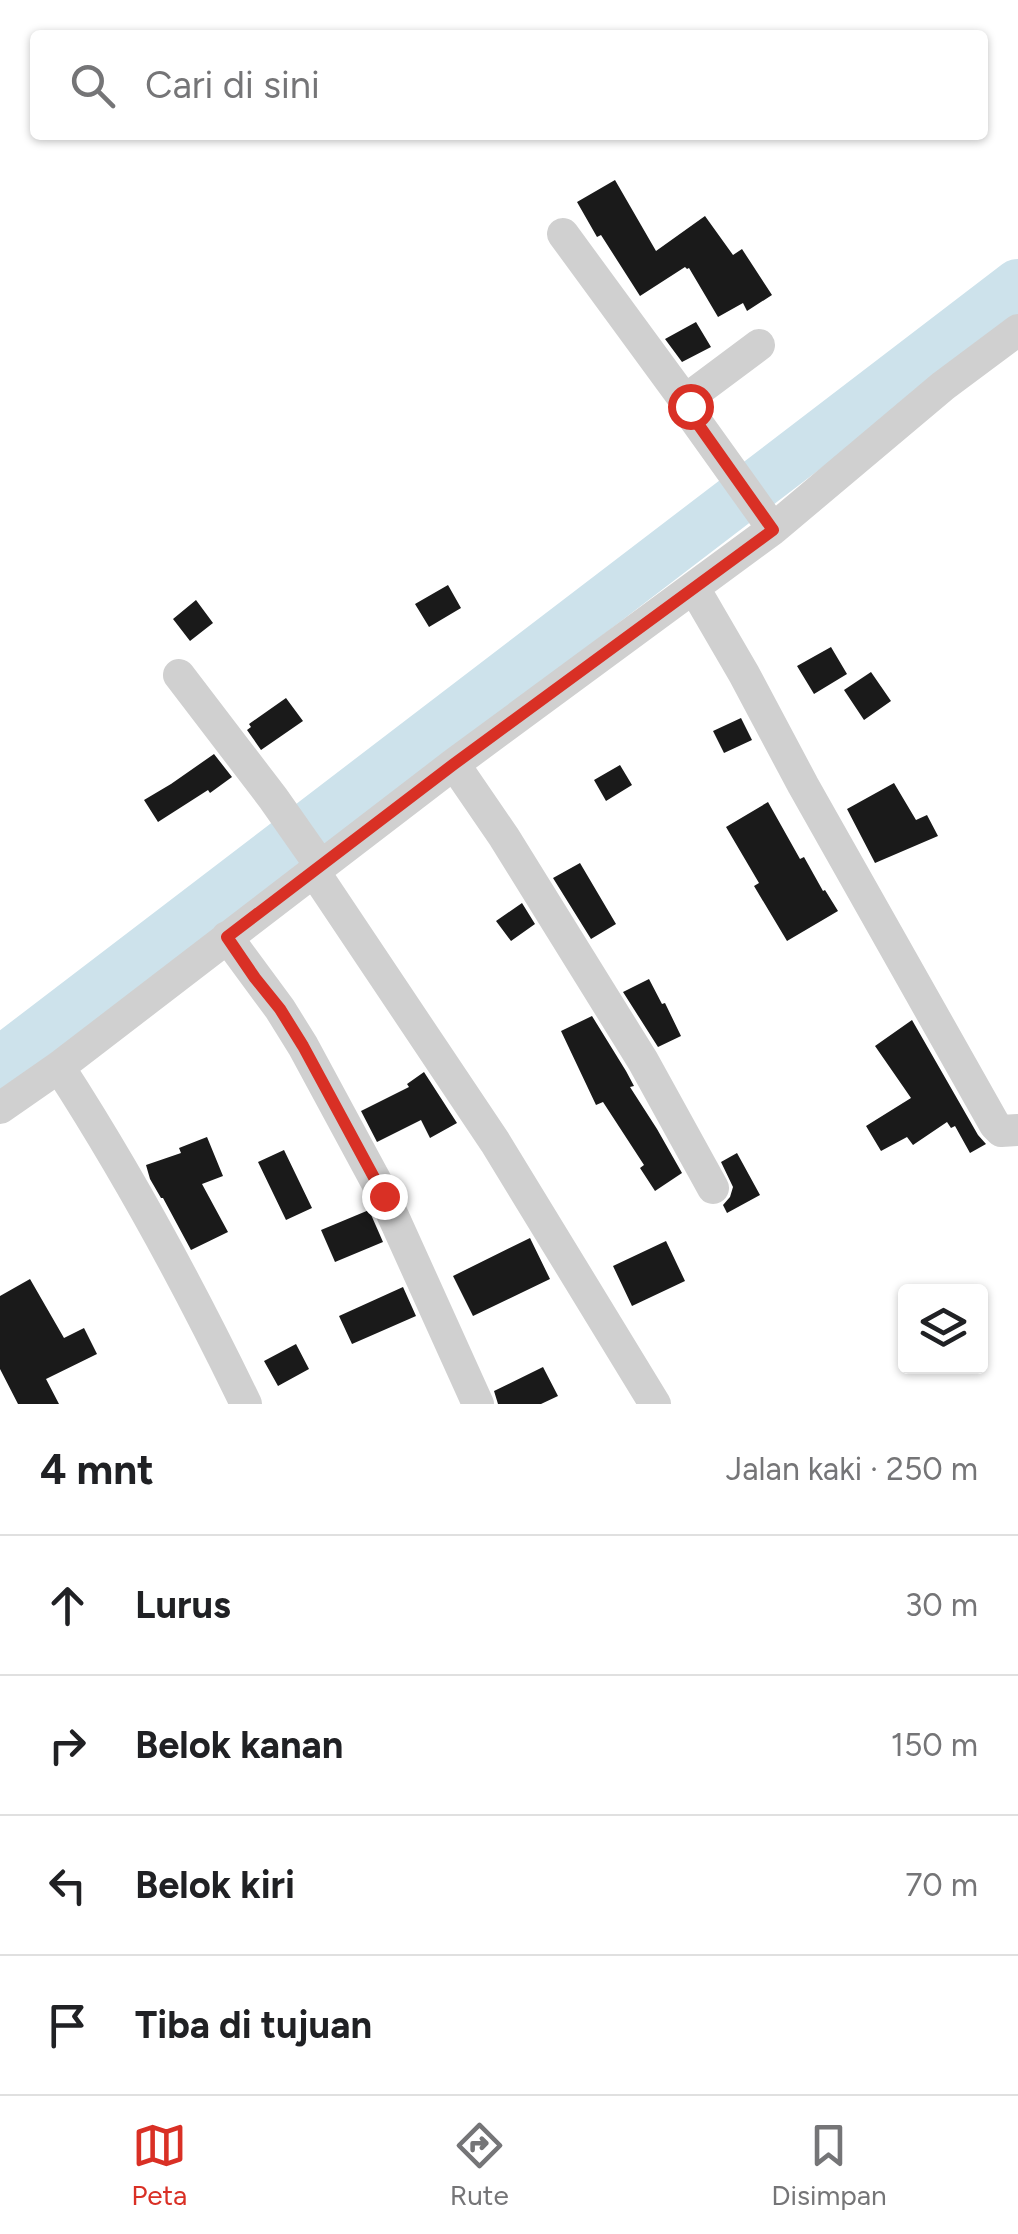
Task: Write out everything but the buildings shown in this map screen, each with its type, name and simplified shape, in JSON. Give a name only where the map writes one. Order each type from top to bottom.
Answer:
[{"type":"street","points":[[563,234],[690,406],[693,417],[773,530]]},
{"type":"street","points":[[0,1108],[59,1067],[316,864],[773,530],[944,386],[1018,330]]},
{"type":"street","points":[[690,406],[692,395],[758,345]]},
{"type":"street","points":[[694,588],[995,1125],[1001,1131],[1018,1130]]},
{"type":"street","points":[[179,675],[272,798],[316,864],[337,906],[494,1142],[655,1404]]},
{"type":"street","points":[[454,764],[644,1061],[713,1188]]},
{"type":"street","points":[[227,937],[303,1046],[384,1196],[478,1404]]},
{"type":"street","points":[[59,1067],[175,1261],[246,1404]]},
{"type":"waterway","points":[[0,1063],[1018,285]]},
{"type":"route","points":[[384,1196],[303,1046],[227,937],[454,764],[773,530],[693,417],[690,406]]}]
